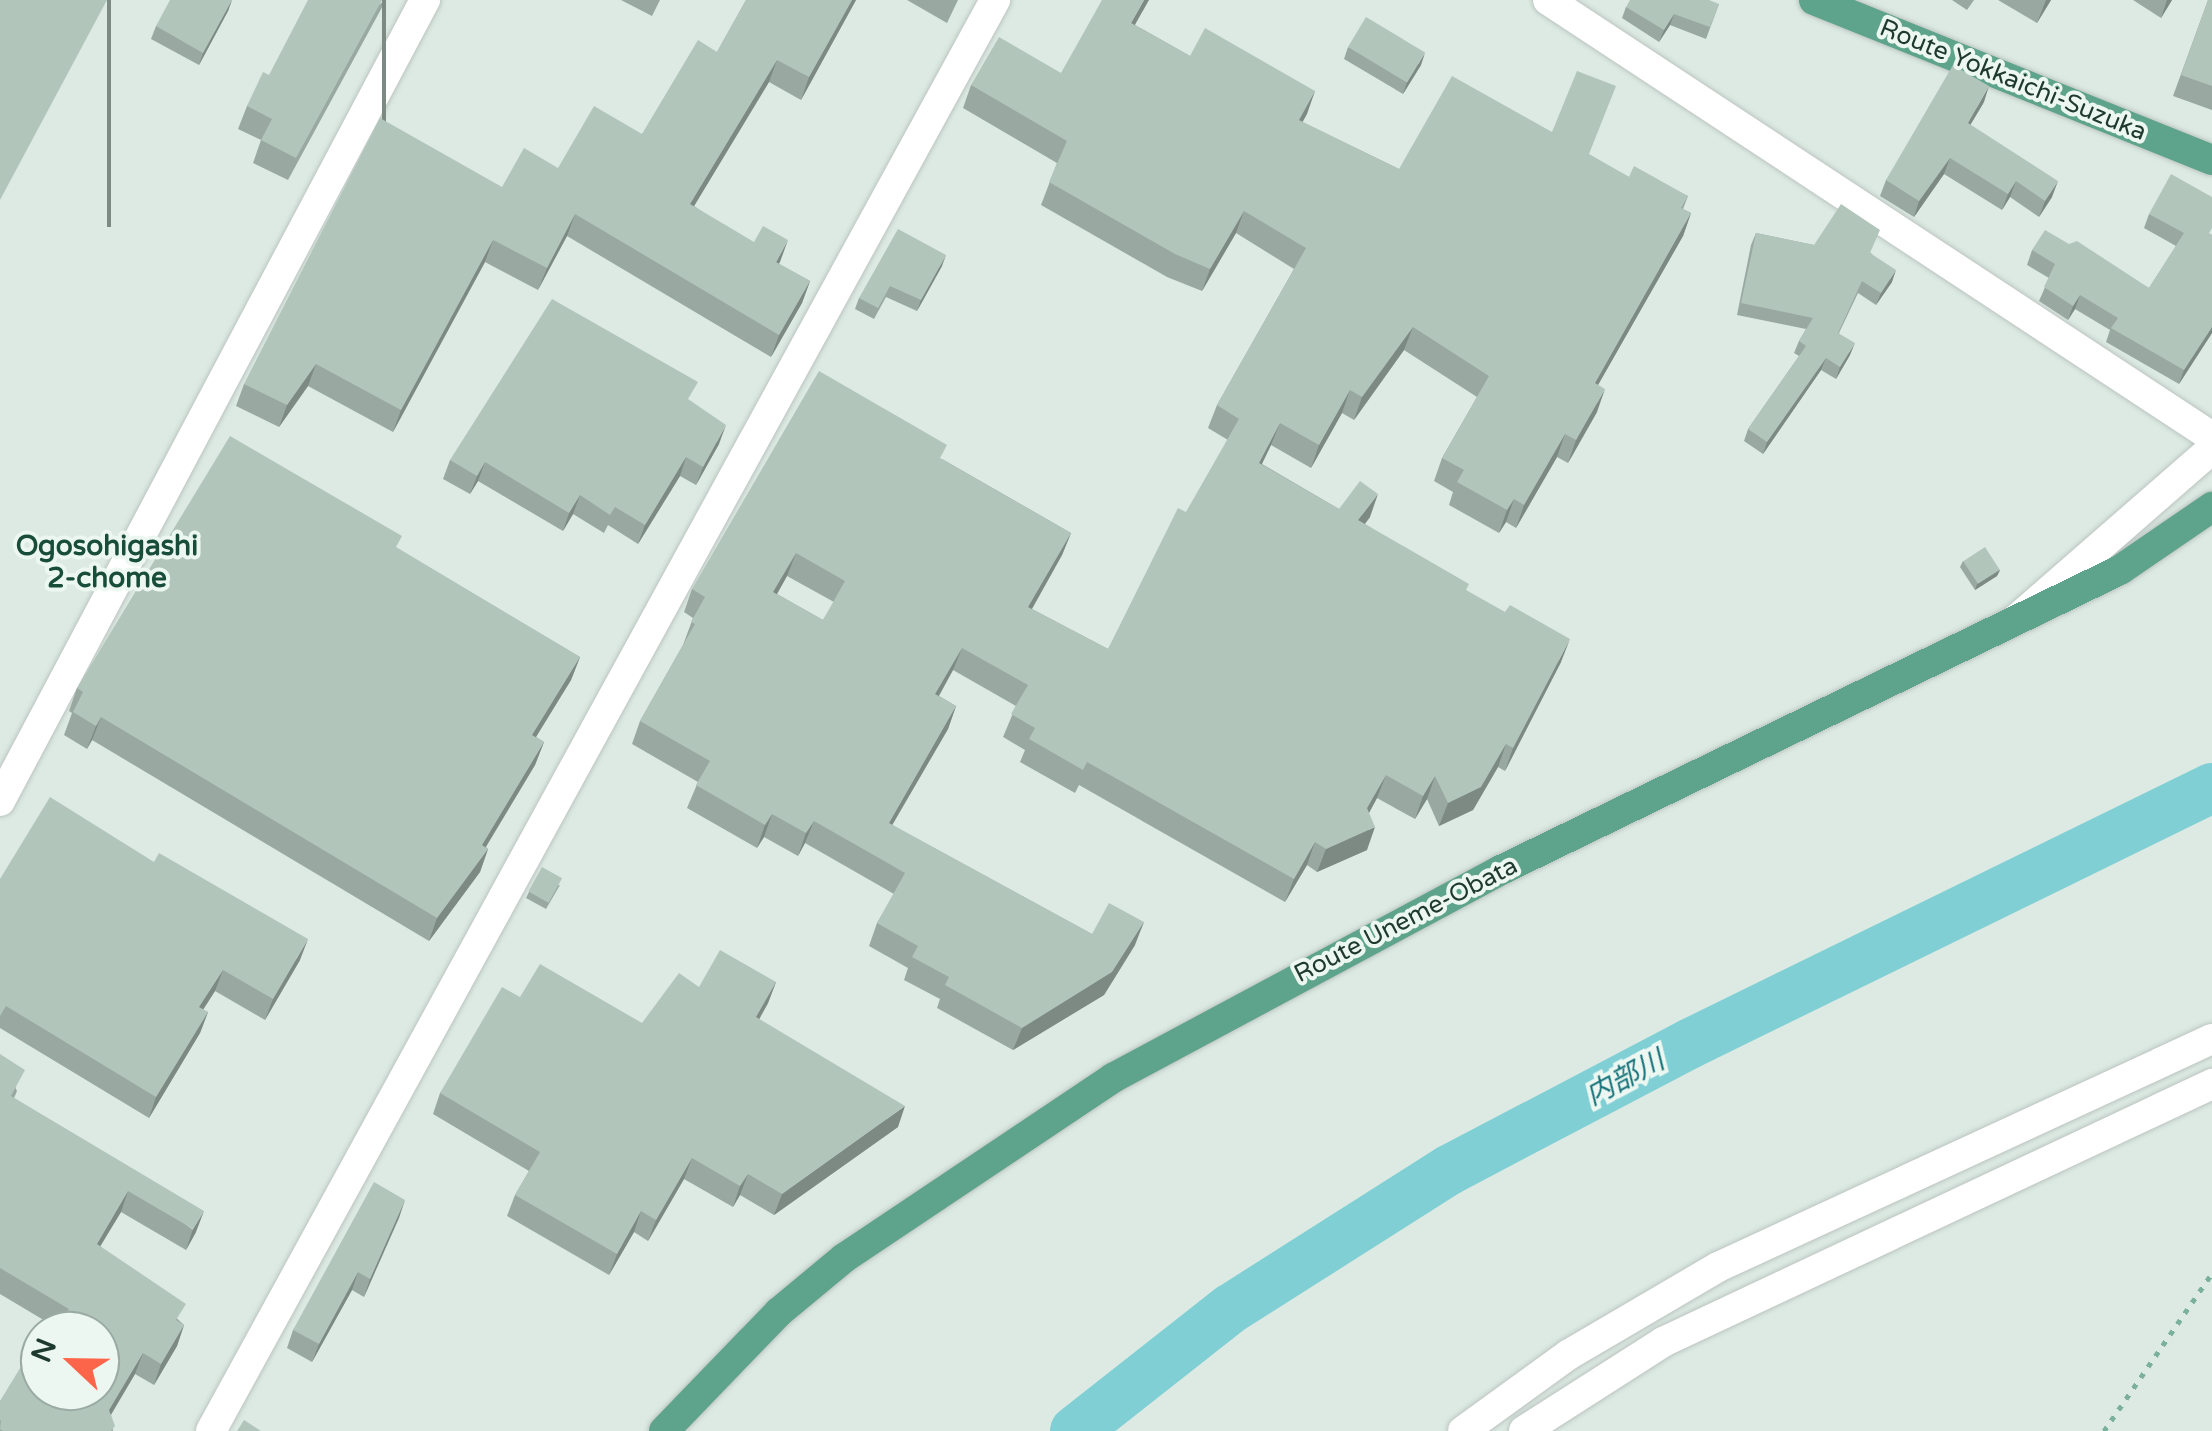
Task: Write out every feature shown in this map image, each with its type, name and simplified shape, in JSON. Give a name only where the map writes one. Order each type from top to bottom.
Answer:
[{"type":"main road","name":"Route Yokkaichi-Suzuka","points":[[1814,0],[2212,160]]},
{"type":"main road","name":"Route Uneme-Obata","points":[[664,1431],[779,1312],[844,1258],[1113,1078],[1501,870],[2008,628],[2120,570],[2212,507]]},
{"type":"street","points":[[0,801],[425,0]]},
{"type":"street","points":[[211,1431],[994,0]]},
{"type":"street","points":[[1548,0],[2212,436]]},
{"type":"street","points":[[2008,628],[2212,450]]},
{"type":"street","points":[[1463,1431],[1568,1356],[1718,1267],[2212,1039]]},
{"type":"street","points":[[1524,1431],[1663,1342],[2212,1084]]},
{"type":"path","points":[[2104,1431],[2212,1273]]},
{"type":"building","points":[[0,0],[107,0],[0,200]]},
{"type":"building","points":[[170,0],[232,0],[203,53],[156,26]]},
{"type":"building","points":[[308,0],[382,0],[296,158],[261,140],[272,119],[247,106],[263,72],[269,75]]},
{"type":"building","points":[[746,0],[852,0],[809,77],[777,60],[690,204],[754,242],[763,226],[788,240],[776,262],[810,281],[779,335],[575,214],[547,268],[493,240],[401,410],[316,364],[287,405],[244,384],[380,118],[502,187],[524,148],[558,168],[594,106],[642,134],[698,40],[717,52]]},
{"type":"building","points":[[1102,0],[1144,0],[1131,23],[1190,56],[1205,28],[1315,91],[1299,120],[1399,169],[1452,76],[1552,132],[1577,71],[1616,86],[1589,154],[1629,177],[1634,166],[1688,196],[1681,208],[1691,213],[1595,383],[1605,389],[1576,440],[1565,434],[1524,505],[1514,499],[1507,510],[1457,482],[1464,470],[1442,458],[1489,376],[1413,327],[1362,397],[1350,390],[1319,445],[1280,423],[1259,463],[1339,509],[1360,481],[1378,494],[1358,520],[1469,584],[1466,590],[1505,612],[1510,605],[1570,639],[1513,748],[1506,744],[1481,787],[1448,803],[1435,776],[1423,796],[1386,775],[1367,808],[1375,827],[1326,849],[1315,842],[1294,879],[1087,762],[1083,770],[1029,739],[1035,728],[1011,714],[1028,685],[962,648],[935,694],[956,706],[889,823],[1092,934],[1109,903],[1144,922],[1112,972],[1022,1028],[945,985],[949,977],[912,957],[918,946],[877,923],[905,873],[814,821],[806,833],[772,814],[765,825],[696,785],[710,761],[640,721],[695,624],[691,622],[705,597],[692,589],[819,371],[947,445],[940,458],[1071,533],[1028,607],[1108,649],[1178,508],[1186,512],[1239,419],[1217,405],[1306,248],[1244,211],[1210,269],[1175,254],[1049,182],[1067,141],[971,85],[999,37],[1061,73]],"holes":[[[796,553],[845,581],[823,620],[773,592]]]},
{"type":"building","points":[[1630,0],[1709,0],[1719,4],[1710,27],[1674,14],[1664,30],[1626,7]]},
{"type":"building","points":[[2208,0],[2212,0],[2212,86],[2181,75]]},
{"type":"building","points":[[1366,17],[1425,53],[1407,83],[1348,47]]},
{"type":"building","points":[[1953,65],[1989,86],[1968,123],[2058,181],[2045,201],[2016,181],[2008,194],[1950,158],[1919,201],[1886,180]]},
{"type":"building","points":[[2171,174],[2212,197],[2212,327],[2184,370],[2111,328],[2118,318],[2080,295],[2073,306],[2044,287],[2055,264],[2032,250],[2045,230],[2069,244],[2077,241],[2149,288],[2184,233],[2149,214]]},
{"type":"building","points":[[1841,204],[1880,230],[1870,253],[1896,270],[1881,293],[1862,281],[1838,333],[1855,343],[1840,367],[1826,358],[1767,442],[1748,429],[1806,346],[1799,341],[1813,318],[1741,303],[1756,233],[1814,245]]},
{"type":"building","points":[[898,229],[946,255],[921,300],[890,286],[878,308],[859,298]]},
{"type":"building","points":[[552,299],[698,382],[688,399],[726,425],[703,467],[686,457],[645,525],[615,507],[610,515],[580,495],[569,513],[485,462],[477,476],[450,460]]},
{"type":"building","points":[[230,436],[402,536],[396,547],[580,657],[532,735],[544,742],[482,845],[488,849],[437,918],[101,717],[96,726],[73,712],[83,692],[77,688]]},
{"type":"building","points":[[1985,547],[2000,570],[1978,584],[1963,561]]},
{"type":"building","points":[[50,797],[154,862],[159,853],[308,939],[273,999],[223,970],[199,1007],[208,1012],[156,1097],[6,1006],[0,1016],[0,879]]},
{"type":"building","points":[[542,867],[562,878],[549,903],[528,891]]},
{"type":"building","points":[[720,950],[776,982],[756,1017],[905,1106],[782,1194],[748,1174],[740,1186],[692,1158],[656,1220],[641,1211],[617,1254],[515,1195],[540,1152],[440,1093],[502,987],[520,997],[540,964],[642,1023],[679,973],[699,987]]},
{"type":"building","points":[[0,1054],[25,1070],[11,1096],[204,1211],[193,1229],[128,1191],[97,1244],[186,1304],[176,1320],[184,1325],[161,1364],[143,1353],[120,1392],[120,1311],[68,1311],[0,1268]]},
{"type":"building","points":[[374,1182],[405,1200],[370,1279],[358,1272],[319,1344],[293,1330]]},
{"type":"building","points":[[20,1368],[20,1411],[109,1411],[115,1426],[111,1431],[3,1431],[0,1401]]},
{"type":"building","points":[[244,1420],[261,1431],[237,1431]]},
{"type":"waterway","name":"内部川","points":[[1075,1431],[1230,1309],[1449,1170],[1691,1043],[2212,788]]},
{"type":"district","name":"Ogosohigashi 2-chome","points":[[107,562]]}]
